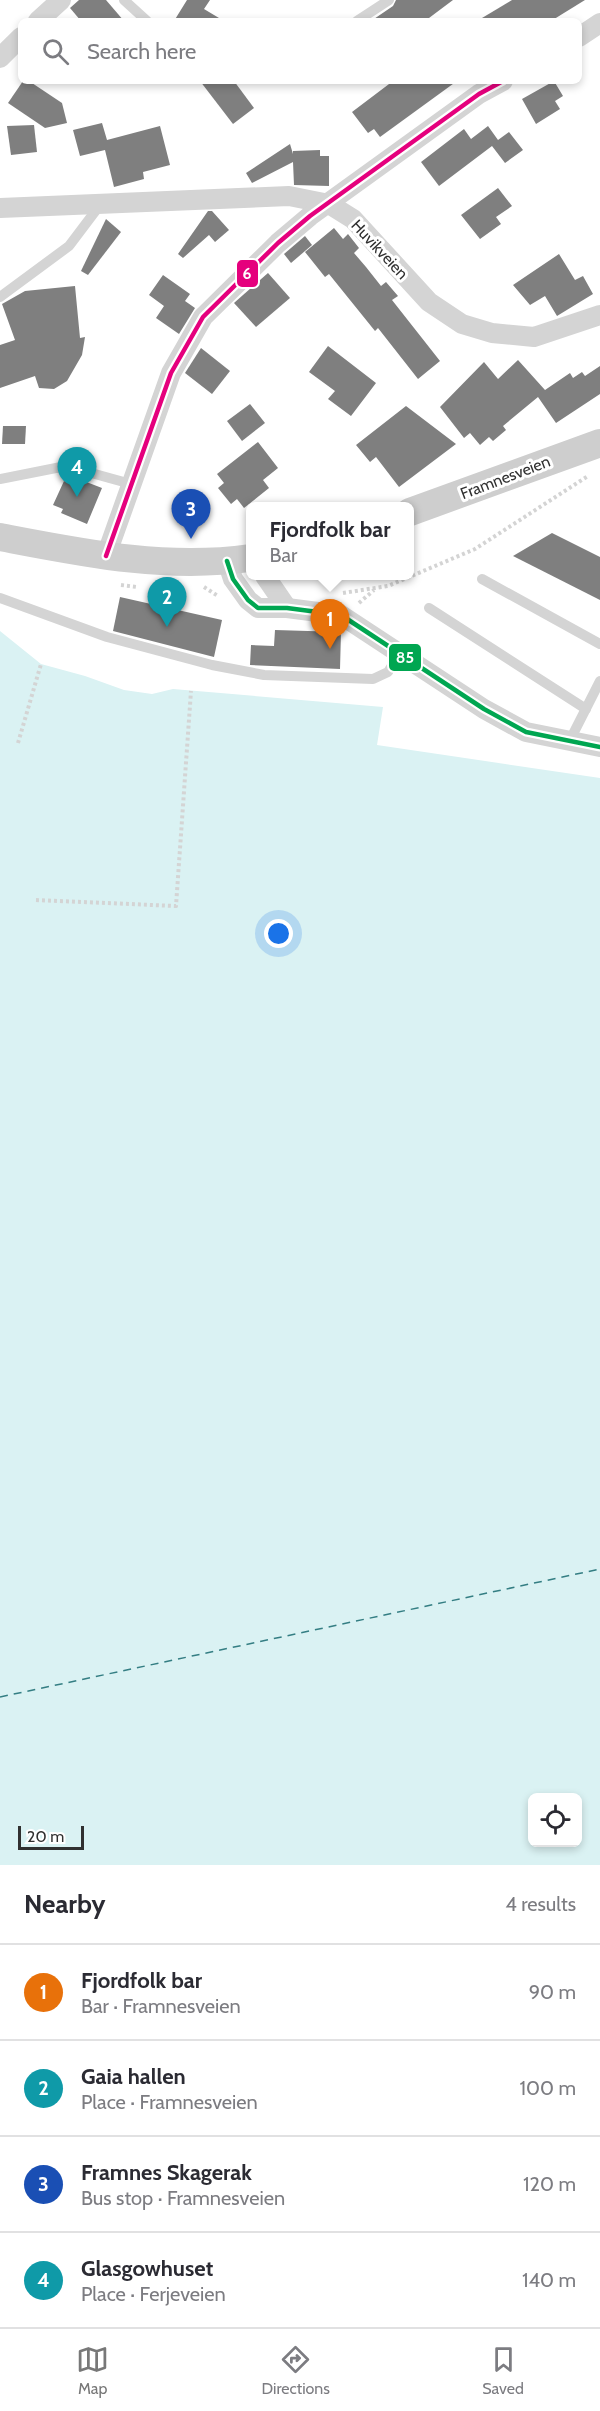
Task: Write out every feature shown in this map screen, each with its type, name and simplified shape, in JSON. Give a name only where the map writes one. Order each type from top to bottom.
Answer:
[{"type":"main road","name":"Framnesveien","points":[[414,512],[600,443]]},
{"type":"main road","points":[[0,537],[152,562],[239,560]]},
{"type":"street","points":[[41,18],[62,0]]},
{"type":"street","points":[[582,35],[600,23]]},
{"type":"street","points":[[0,58],[18,40]]},
{"type":"street","points":[[106,556],[171,373],[203,317],[278,243],[479,94],[497,84]]},
{"type":"street","name":"Huvikveien","points":[[0,208],[169,199],[289,196],[329,204],[353,219],[429,302],[462,324],[492,333],[534,337],[600,315]]},
{"type":"street","points":[[239,560],[238,586],[258,608],[287,608],[341,615],[484,710],[526,732],[600,747]]},
{"type":"street","points":[[268,580],[287,608]]},
{"type":"lane","points":[[124,0],[144,18]]},
{"type":"lane","points":[[362,18],[389,0]]},
{"type":"lane","points":[[0,297],[69,246],[100,204]]},
{"type":"lane","points":[[0,479],[66,466],[131,484]]},
{"type":"lane","points":[[482,579],[600,644]]},
{"type":"lane","points":[[0,598],[107,637],[212,665],[264,675],[373,679],[388,672],[399,654]]},
{"type":"lane","points":[[429,608],[586,709]]},
{"type":"lane","points":[[569,742],[600,681]]},
{"type":"path","points":[[414,575],[452,560],[497,537],[596,472]]},
{"type":"path","points":[[333,594],[388,586],[403,580]]},
{"type":"path","points":[[18,743],[41,664]]},
{"type":"path","points":[[36,900],[176,906],[190,691]]},
{"type":"water","points":[[0,631],[41,664],[124,690],[152,694],[173,689],[383,707],[377,745],[600,778],[600,1865],[0,1865]]},
{"type":"building","points":[[79,0],[106,0],[121,18],[78,18],[70,8]]},
{"type":"building","points":[[187,0],[210,0],[204,9],[219,18],[176,18]]},
{"type":"building","points":[[396,0],[453,0],[429,18],[375,18],[393,6]]},
{"type":"building","points":[[512,0],[585,0],[556,18],[482,18]]},
{"type":"building","points":[[21,84],[34,84],[62,103],[67,123],[45,128],[8,103]]},
{"type":"building","points":[[202,84],[236,84],[254,108],[233,124]]},
{"type":"building","points":[[389,84],[453,84],[380,137],[374,129],[368,133],[352,112]]},
{"type":"building","points":[[549,84],[556,84],[563,96],[555,101],[560,109],[536,124],[522,99]]},
{"type":"building","points":[[102,123],[107,140],[160,126],[170,165],[143,172],[144,179],[114,187],[105,150],[80,156],[73,130]]},
{"type":"building","points":[[34,125],[37,152],[11,155],[7,126]]},
{"type":"building","points":[[488,126],[498,140],[509,132],[523,150],[505,163],[492,146],[439,186],[421,162],[464,129],[471,139]]},
{"type":"building","points":[[290,144],[293,154],[293,151],[320,150],[320,156],[329,156],[329,186],[294,185],[293,162],[252,183],[246,173]]},
{"type":"building","points":[[498,188],[512,206],[496,217],[501,224],[480,239],[461,215]]},
{"type":"building","points":[[208,211],[212,211],[229,230],[215,242],[209,235],[183,258],[178,254]]},
{"type":"building","points":[[106,219],[121,232],[88,275],[81,271]]},
{"type":"building","points":[[334,228],[343,239],[348,234],[359,248],[354,253],[381,286],[386,282],[398,296],[392,300],[440,361],[418,379],[378,328],[375,331],[329,274],[325,277],[305,252]]},
{"type":"building","points":[[305,236],[312,245],[291,263],[284,254]]},
{"type":"building","points":[[559,254],[575,280],[583,276],[593,294],[557,316],[545,296],[530,305],[513,285]]},
{"type":"building","points":[[268,273],[290,298],[256,327],[234,303]]},
{"type":"building","points":[[163,275],[190,294],[185,301],[195,308],[179,334],[156,318],[164,306],[149,295]]},
{"type":"building","points":[[75,286],[80,338],[85,337],[82,355],[67,381],[54,389],[39,388],[35,376],[0,388],[0,345],[15,340],[2,304],[25,291]]},
{"type":"building","points":[[328,346],[376,383],[351,416],[328,399],[335,391],[309,372]]},
{"type":"building","points":[[201,348],[230,371],[212,394],[185,373]]},
{"type":"building","points":[[518,360],[545,390],[570,373],[573,378],[582,372],[585,376],[600,366],[600,394],[556,423],[538,397],[503,426],[506,430],[493,441],[489,437],[480,445],[470,433],[464,438],[440,407],[484,362],[498,379]]},
{"type":"building","points":[[250,404],[265,423],[242,441],[227,421]]},
{"type":"building","points":[[406,406],[456,444],[399,487],[376,457],[370,462],[356,445]]},
{"type":"building","points":[[3,426],[26,426],[25,444],[2,444]]},
{"type":"building","points":[[258,442],[278,468],[263,480],[269,488],[252,502],[246,502],[244,508],[237,499],[231,504],[218,488],[224,483],[217,474]]},
{"type":"building","points":[[76,478],[102,488],[87,524],[61,513],[63,509],[53,505],[64,481],[73,485]]},
{"type":"building","points":[[552,533],[600,557],[600,600],[513,556]]},
{"type":"building","points":[[120,597],[222,620],[214,657],[113,631]]},
{"type":"building","points":[[275,630],[341,632],[340,669],[250,665],[251,645],[274,646]]},
{"type":"ferry route","points":[[0,1697],[600,1569]]},
{"type":"transit line","name":"6","points":[[106,556],[171,373],[203,317],[278,243],[310,216],[479,94],[497,84]]},
{"type":"transit line","name":"85","points":[[227,561],[233,579],[248,600],[258,608],[287,608],[341,615],[484,709],[526,732],[600,747]]},
{"type":"place","name":"Glasgowhuset","points":[[77,497]]},
{"type":"place","name":"Framnes Skagerak","points":[[191,539]]},
{"type":"place","name":"Gaia hallen","points":[[167,627]]},
{"type":"place","name":"Fjordfolk bar","points":[[330,649]]}]
